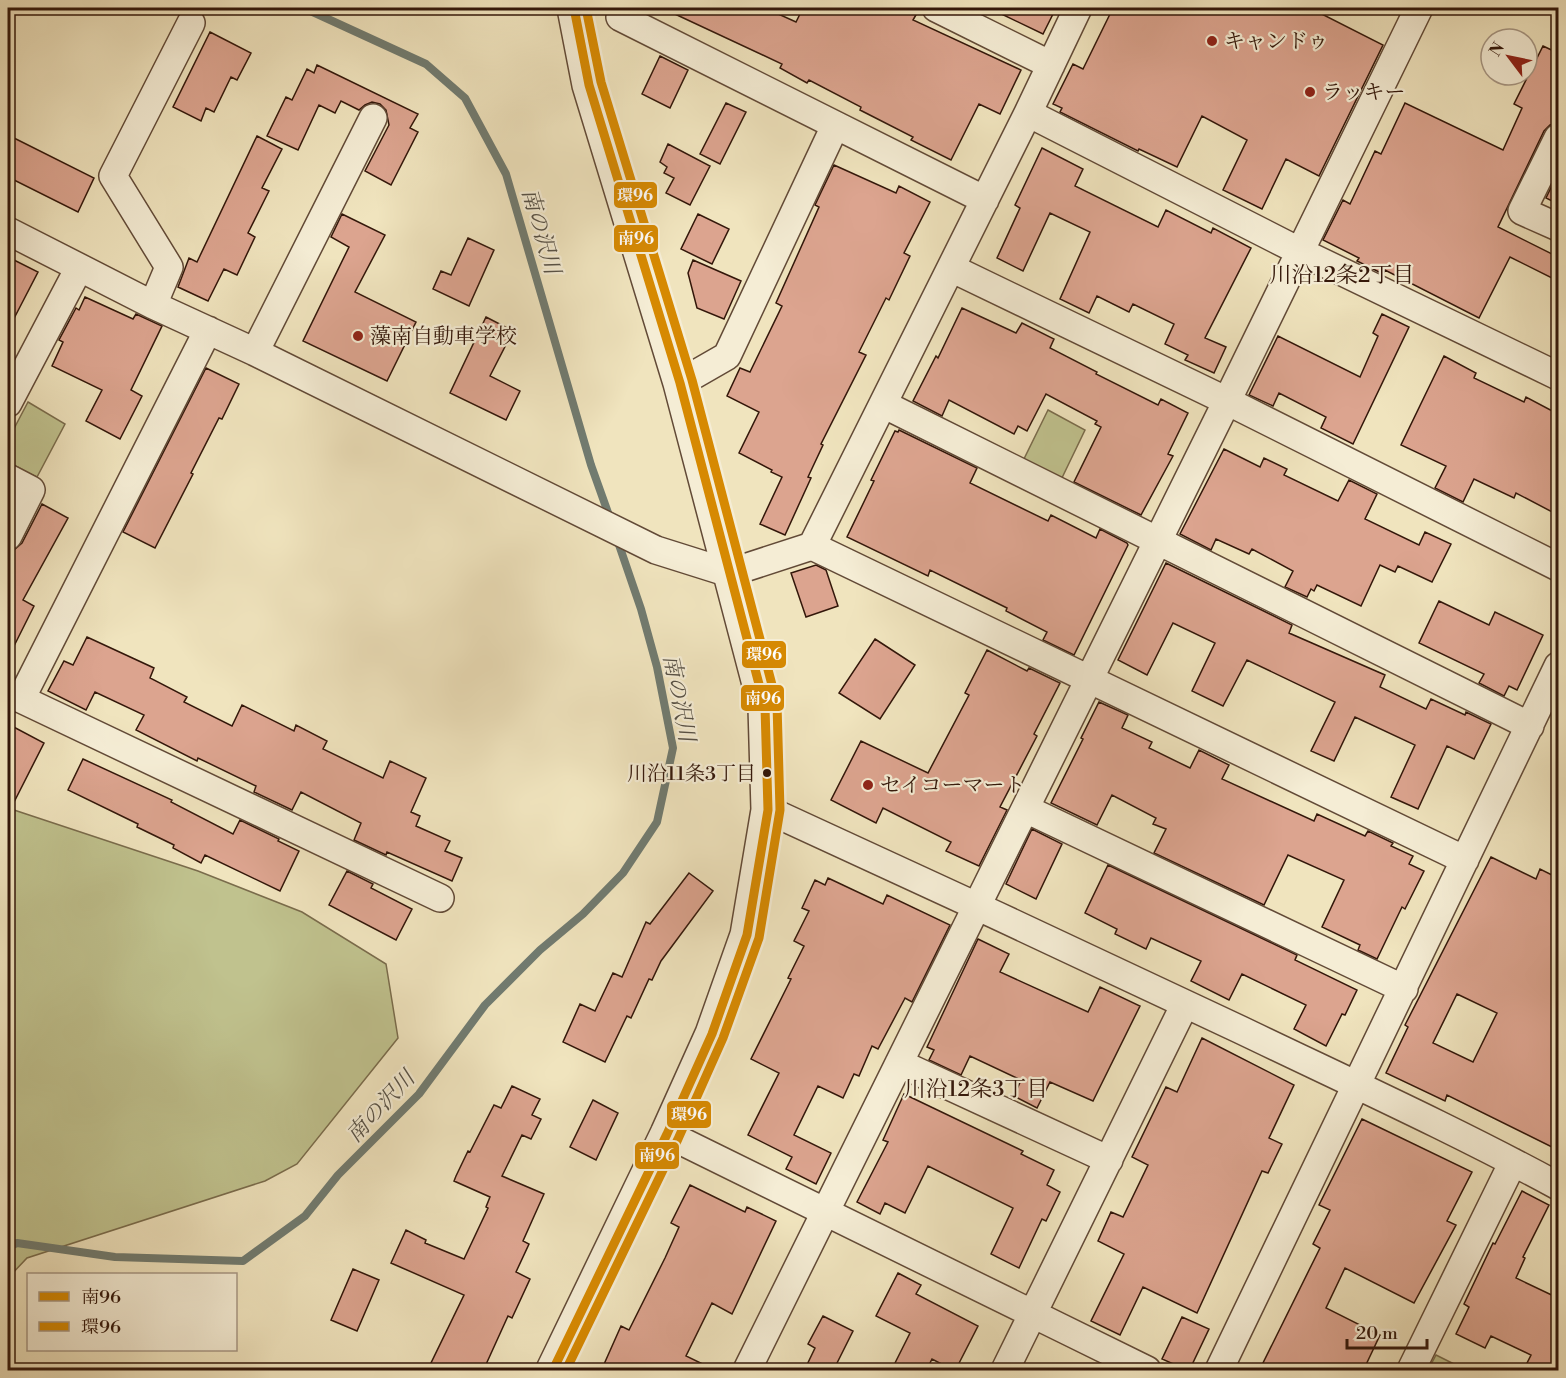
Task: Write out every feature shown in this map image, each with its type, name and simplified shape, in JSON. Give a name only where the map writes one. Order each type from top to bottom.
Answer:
[{"type":"street","points":[[553,1371],[667,1134],[712,1034],[747,935],[768,810],[765,707],[680,383],[589,85],[574,8]]},
{"type":"street","points":[[625,8],[620,17],[985,200]]},
{"type":"street","points":[[936,8],[1051,65]]},
{"type":"street","points":[[812,546],[1078,8]]},
{"type":"street","points":[[747,1371],[1419,8]]},
{"type":"street","points":[[153,304],[169,267],[112,176],[191,23]]},
{"type":"street","points":[[1028,113],[1299,251],[1558,376]]},
{"type":"street","points":[[255,352],[373,118]]},
{"type":"street","points":[[680,383],[727,356],[835,126]]},
{"type":"street","points":[[1558,138],[1522,211],[1558,227]]},
{"type":"street","points":[[8,231],[79,268],[255,352],[656,550],[729,573],[812,546],[1465,860]]},
{"type":"street","points":[[8,403],[79,268]]},
{"type":"street","points":[[951,268],[1227,401],[1558,567]]},
{"type":"street","points":[[208,330],[21,699],[440,898]]},
{"type":"street","points":[[883,404],[1530,726]]},
{"type":"street","points":[[8,478],[31,490],[8,536]]},
{"type":"street","points":[[1219,1371],[1558,666]]},
{"type":"street","points":[[1026,809],[1404,989]]},
{"type":"street","points":[[768,810],[978,906],[1358,1086],[1558,1186]]},
{"type":"street","points":[[1005,1371],[1185,1004]]},
{"type":"street","points":[[899,1064],[1109,1160]]},
{"type":"street","points":[[667,1134],[1147,1371]]},
{"type":"street","points":[[1411,1371],[1513,1162]]},
{"type":"green space","points":[[28,402],[65,424],[37,477],[8,462],[8,440]]},
{"type":"green space","points":[[1048,410],[1085,430],[1059,484],[1021,465]]},
{"type":"green space","points":[[8,808],[198,871],[302,912],[386,964],[398,1038],[297,1164],[265,1181],[27,1258],[8,1278]]},
{"type":"green space","points":[[1436,1355],[1466,1370],[1428,1370]]},
{"type":"building","points":[[662,8],[765,8],[796,22],[803,8],[920,8],[913,20],[1021,70],[1000,114],[979,104],[951,160],[911,140],[913,137],[860,110],[861,107],[809,80],[807,83],[780,68],[782,64]]},
{"type":"building","points":[[989,8],[1056,8],[1043,34]]},
{"type":"building","points":[[1113,8],[1310,8],[1383,45],[1319,176],[1286,159],[1262,209],[1223,190],[1247,140],[1202,116],[1177,167],[1139,149],[1138,151],[1060,112],[1062,108],[1053,104],[1073,64],[1083,69]]},
{"type":"building","points":[[210,32],[251,53],[237,80],[231,77],[214,112],[206,108],[201,121],[173,107]]},
{"type":"building","points":[[1543,46],[1558,53],[1558,123],[1550,125],[1544,131],[1498,227],[1558,257],[1558,281],[1510,257],[1479,318],[1385,270],[1383,274],[1357,261],[1359,258],[1323,240],[1343,200],[1350,204],[1375,151],[1381,154],[1405,103],[1503,150],[1522,108],[1514,104],[1522,87],[1539,87],[1539,54]]},
{"type":"building","points":[[660,56],[688,70],[670,108],[642,94]]},
{"type":"building","points":[[317,65],[418,114],[410,128],[418,132],[391,185],[365,171],[389,125],[386,110],[380,104],[372,102],[359,110],[341,101],[335,113],[319,105],[298,150],[267,136],[286,97],[292,100],[307,69],[314,73]]},
{"type":"building","points":[[726,103],[746,112],[720,164],[700,154]]},
{"type":"building","points":[[8,135],[94,178],[78,212],[8,177]]},
{"type":"building","points":[[257,136],[282,149],[262,188],[269,191],[248,233],[255,237],[237,275],[224,269],[208,301],[178,287],[189,258],[197,262]]},
{"type":"building","points":[[668,144],[710,166],[690,205],[666,193],[674,178],[664,173],[667,167],[660,162]]},
{"type":"building","points":[[1042,148],[1083,169],[1075,186],[1158,227],[1166,210],[1211,233],[1213,228],[1251,248],[1205,338],[1226,347],[1214,373],[1185,360],[1188,355],[1165,344],[1174,324],[1133,304],[1129,312],[1097,296],[1089,313],[1060,299],[1090,232],[1050,213],[1023,271],[997,258],[1020,208],[1015,205]]},
{"type":"building","points":[[834,165],[896,193],[899,186],[930,202],[904,253],[910,256],[889,300],[886,298],[859,352],[866,355],[821,444],[823,445],[808,477],[811,478],[785,535],[760,524],[782,477],[739,453],[759,412],[727,396],[740,368],[750,372],[782,306],[776,303],[819,207],[815,205]]},
{"type":"building","points":[[1558,173],[1558,204],[1546,198]]},
{"type":"building","name":"藻南自動車学校","points":[[342,214],[385,235],[355,292],[416,322],[387,381],[303,341],[349,247],[331,237]]},
{"type":"building","points":[[698,214],[729,229],[712,264],[681,249]]},
{"type":"building","points":[[468,238],[494,250],[469,306],[433,289],[441,271],[451,275]]},
{"type":"building","points":[[8,257],[38,272],[8,330]]},
{"type":"building","points":[[693,260],[741,281],[724,319],[697,308],[688,273]]},
{"type":"building","points":[[85,297],[133,319],[136,314],[162,326],[131,390],[142,396],[120,439],[86,421],[102,390],[52,366],[63,342],[59,340],[76,308],[79,310]]},
{"type":"building","points":[[962,308],[1016,333],[1022,323],[1054,339],[1050,348],[1097,372],[1096,374],[1158,405],[1161,399],[1188,413],[1168,454],[1173,456],[1141,515],[1074,482],[1101,427],[1095,424],[1097,421],[1046,394],[1027,431],[1018,426],[1014,434],[949,400],[942,416],[913,401],[936,356],[938,358]]},
{"type":"building","points":[[1382,314],[1409,327],[1353,444],[1321,428],[1326,417],[1279,393],[1273,406],[1249,395],[1278,336],[1360,377],[1378,336],[1373,333]]},
{"type":"building","points":[[486,317],[513,331],[490,376],[520,391],[506,420],[450,393]]},
{"type":"building","points":[[1444,356],[1476,373],[1474,378],[1524,402],[1526,397],[1558,414],[1558,515],[1516,493],[1514,498],[1474,479],[1463,502],[1435,488],[1446,466],[1401,445]]},
{"type":"building","points":[[206,368],[239,384],[222,419],[219,418],[155,548],[123,532]]},
{"type":"building","points":[[899,430],[977,468],[970,483],[1048,521],[1051,515],[1096,538],[1100,529],[1127,543],[1074,655],[1043,640],[1047,632],[1006,611],[1007,608],[930,570],[928,576],[847,537],[874,481],[871,480],[895,431]]},
{"type":"building","points":[[1224,449],[1260,467],[1264,458],[1287,469],[1284,475],[1338,501],[1349,480],[1377,494],[1365,519],[1419,545],[1425,532],[1451,544],[1432,582],[1398,566],[1395,572],[1380,565],[1361,606],[1317,585],[1314,591],[1311,589],[1307,597],[1285,587],[1293,571],[1252,549],[1249,554],[1216,539],[1211,550],[1180,534]]},
{"type":"building","points":[[42,504],[68,518],[23,600],[34,606],[8,658],[8,562],[14,550],[22,543]]},
{"type":"building","points":[[1166,563],[1292,625],[1289,633],[1385,675],[1380,687],[1426,709],[1431,699],[1491,724],[1474,759],[1447,746],[1418,809],[1391,797],[1415,745],[1355,717],[1334,761],[1311,751],[1335,702],[1247,660],[1223,706],[1192,691],[1215,643],[1173,623],[1147,675],[1118,660]]},
{"type":"building","points":[[816,565],[826,570],[838,606],[806,617],[791,573]]},
{"type":"building","points":[[1439,601],[1489,625],[1495,612],[1543,635],[1517,690],[1509,686],[1504,696],[1479,683],[1484,674],[1419,643]]},
{"type":"building","points":[[87,637],[154,668],[150,678],[187,697],[184,702],[232,726],[242,705],[294,731],[296,725],[327,741],[323,749],[383,778],[390,761],[426,778],[411,812],[420,816],[416,826],[450,841],[445,851],[462,858],[452,881],[354,840],[361,823],[301,792],[292,810],[254,792],[256,786],[198,758],[197,761],[136,730],[144,715],[95,692],[86,710],[48,691],[64,661],[73,665]]},
{"type":"building","points":[[875,639],[915,665],[880,719],[839,693]]},
{"type":"building","points":[[987,650],[1027,671],[1029,668],[1060,683],[1034,734],[1037,736],[1000,807],[1007,810],[979,866],[946,851],[951,842],[883,808],[876,823],[831,800],[861,741],[928,773],[969,695],[965,693]]},
{"type":"building","points":[[1099,702],[1128,715],[1122,728],[1152,742],[1149,748],[1190,768],[1199,750],[1229,765],[1222,779],[1314,821],[1317,814],[1365,836],[1368,831],[1393,843],[1391,846],[1413,856],[1409,864],[1424,871],[1405,909],[1402,907],[1377,959],[1358,950],[1360,945],[1322,927],[1344,880],[1288,855],[1264,905],[1154,853],[1166,829],[1153,824],[1156,818],[1112,795],[1097,825],[1051,803]]},
{"type":"building","points":[[8,724],[44,743],[8,814]]},
{"type":"building","points":[[83,759],[172,800],[171,802],[233,834],[240,820],[299,851],[280,891],[205,855],[201,863],[173,848],[174,845],[137,827],[138,824],[68,790]]},
{"type":"building","points":[[1032,829],[1062,844],[1036,899],[1006,884]]},
{"type":"building","points":[[1491,857],[1536,879],[1540,869],[1558,878],[1558,1150],[1447,1095],[1445,1101],[1386,1073],[1408,1027],[1405,1025]],"holes":[[[1457,994],[1497,1013],[1473,1062],[1433,1043]]]},
{"type":"building","points":[[1108,865],[1297,955],[1295,960],[1357,990],[1326,1046],[1294,1029],[1306,1005],[1242,974],[1229,1000],[1191,981],[1201,961],[1151,938],[1146,949],[1115,934],[1117,929],[1085,913]]},
{"type":"building","points":[[347,871],[373,884],[371,888],[412,909],[396,940],[329,905]]},
{"type":"building","points":[[689,873],[713,891],[661,961],[652,980],[649,979],[631,1018],[627,1016],[605,1062],[563,1042],[580,1004],[595,1011],[613,973],[622,977],[646,922],[650,924]]},
{"type":"building","points":[[828,878],[883,904],[887,895],[950,925],[912,1002],[905,998],[878,1049],[872,1046],[859,1076],[854,1074],[843,1098],[818,1086],[794,1135],[831,1153],[816,1184],[786,1169],[792,1157],[748,1135],[779,1073],[751,1059],[791,979],[788,978],[804,946],[794,941],[809,911],[802,908],[815,880],[825,885]]},
{"type":"building","points":[[978,939],[1009,954],[1000,972],[1088,1012],[1100,987],[1140,1006],[1093,1101],[1050,1082],[1037,1108],[1014,1096],[1021,1080],[970,1056],[961,1075],[929,1060],[934,1050],[927,1047]]},
{"type":"building","points":[[1202,1038],[1294,1085],[1269,1138],[1282,1144],[1268,1173],[1262,1171],[1197,1313],[1143,1287],[1120,1335],[1091,1321],[1124,1254],[1098,1241],[1111,1212],[1123,1217],[1148,1165],[1132,1157],[1166,1087],[1177,1092]]},
{"type":"building","points":[[512,1086],[540,1099],[532,1115],[541,1119],[531,1139],[522,1135],[502,1176],[544,1194],[523,1241],[529,1244],[516,1272],[530,1279],[512,1318],[508,1316],[483,1371],[448,1371],[431,1363],[464,1295],[391,1263],[406,1230],[426,1240],[425,1243],[464,1259],[488,1208],[486,1207],[490,1197],[454,1181],[494,1105],[501,1108]]},
{"type":"building","points":[[904,1094],[1023,1151],[1021,1154],[1054,1170],[1047,1185],[1060,1192],[1046,1221],[1042,1219],[1019,1268],[991,1254],[1013,1208],[928,1166],[905,1213],[885,1203],[880,1214],[857,1202],[888,1142],[883,1140]]},
{"type":"building","points":[[593,1100],[618,1113],[596,1160],[570,1147]]},
{"type":"building","points":[[1362,1119],[1472,1172],[1447,1221],[1456,1225],[1414,1303],[1345,1268],[1326,1308],[1380,1335],[1363,1371],[1259,1371],[1320,1248],[1313,1244],[1330,1210],[1319,1205]]},
{"type":"building","points":[[690,1185],[745,1212],[747,1207],[776,1221],[732,1314],[712,1303],[686,1356],[717,1371],[601,1371],[621,1326],[629,1330],[665,1258],[679,1227],[671,1223]]},
{"type":"building","points":[[1522,1191],[1549,1205],[1523,1257],[1525,1258],[1516,1278],[1558,1298],[1558,1371],[1523,1371],[1531,1355],[1491,1336],[1485,1348],[1456,1334],[1469,1307],[1464,1304],[1493,1243],[1495,1244]]},
{"type":"building","points":[[353,1269],[379,1280],[357,1331],[331,1320]]},
{"type":"building","points":[[898,1273],[921,1285],[916,1294],[978,1326],[955,1371],[932,1359],[926,1371],[891,1371],[910,1333],[876,1316]]},
{"type":"building","points":[[823,1316],[853,1331],[833,1371],[804,1371],[815,1348],[808,1344]]},
{"type":"building","points":[[1182,1317],[1209,1329],[1189,1371],[1162,1359]]},
{"type":"waterway","name":"南の沢川","points":[[304,8],[426,64],[465,98],[506,174],[591,465],[611,521]]},
{"type":"waterway","name":"南の沢川","points":[[8,1247],[17,1243],[115,1257],[243,1261],[305,1216],[338,1175],[419,1094],[485,1005],[540,950],[583,914],[623,873],[657,822],[673,748],[657,667],[641,609],[617,539]]},
{"type":"transit line","name":"南96","points":[[553,1370],[667,1134],[712,1034],[747,935],[768,810],[765,707],[680,383],[589,85],[574,8]]},
{"type":"transit line","name":"環96","points":[[566,1370],[678,1139],[723,1038],[759,938],[780,810],[777,704],[692,380],[601,82],[586,8]]},
{"type":"place","name":"キャンドゥ","points":[[1212,41]]},
{"type":"place","name":"ラッキー","points":[[1310,92]]},
{"type":"place","name":"藻南自動車学校","points":[[358,336]]},
{"type":"place","name":"川沿11条3丁目","points":[[767,773]]},
{"type":"place","name":"セイコーマート","points":[[868,785]]},
{"type":"district","name":"川沿12条2丁目","points":[[1342,274]]},
{"type":"district","name":"川沿12条3丁目","points":[[976,1088]]}]
